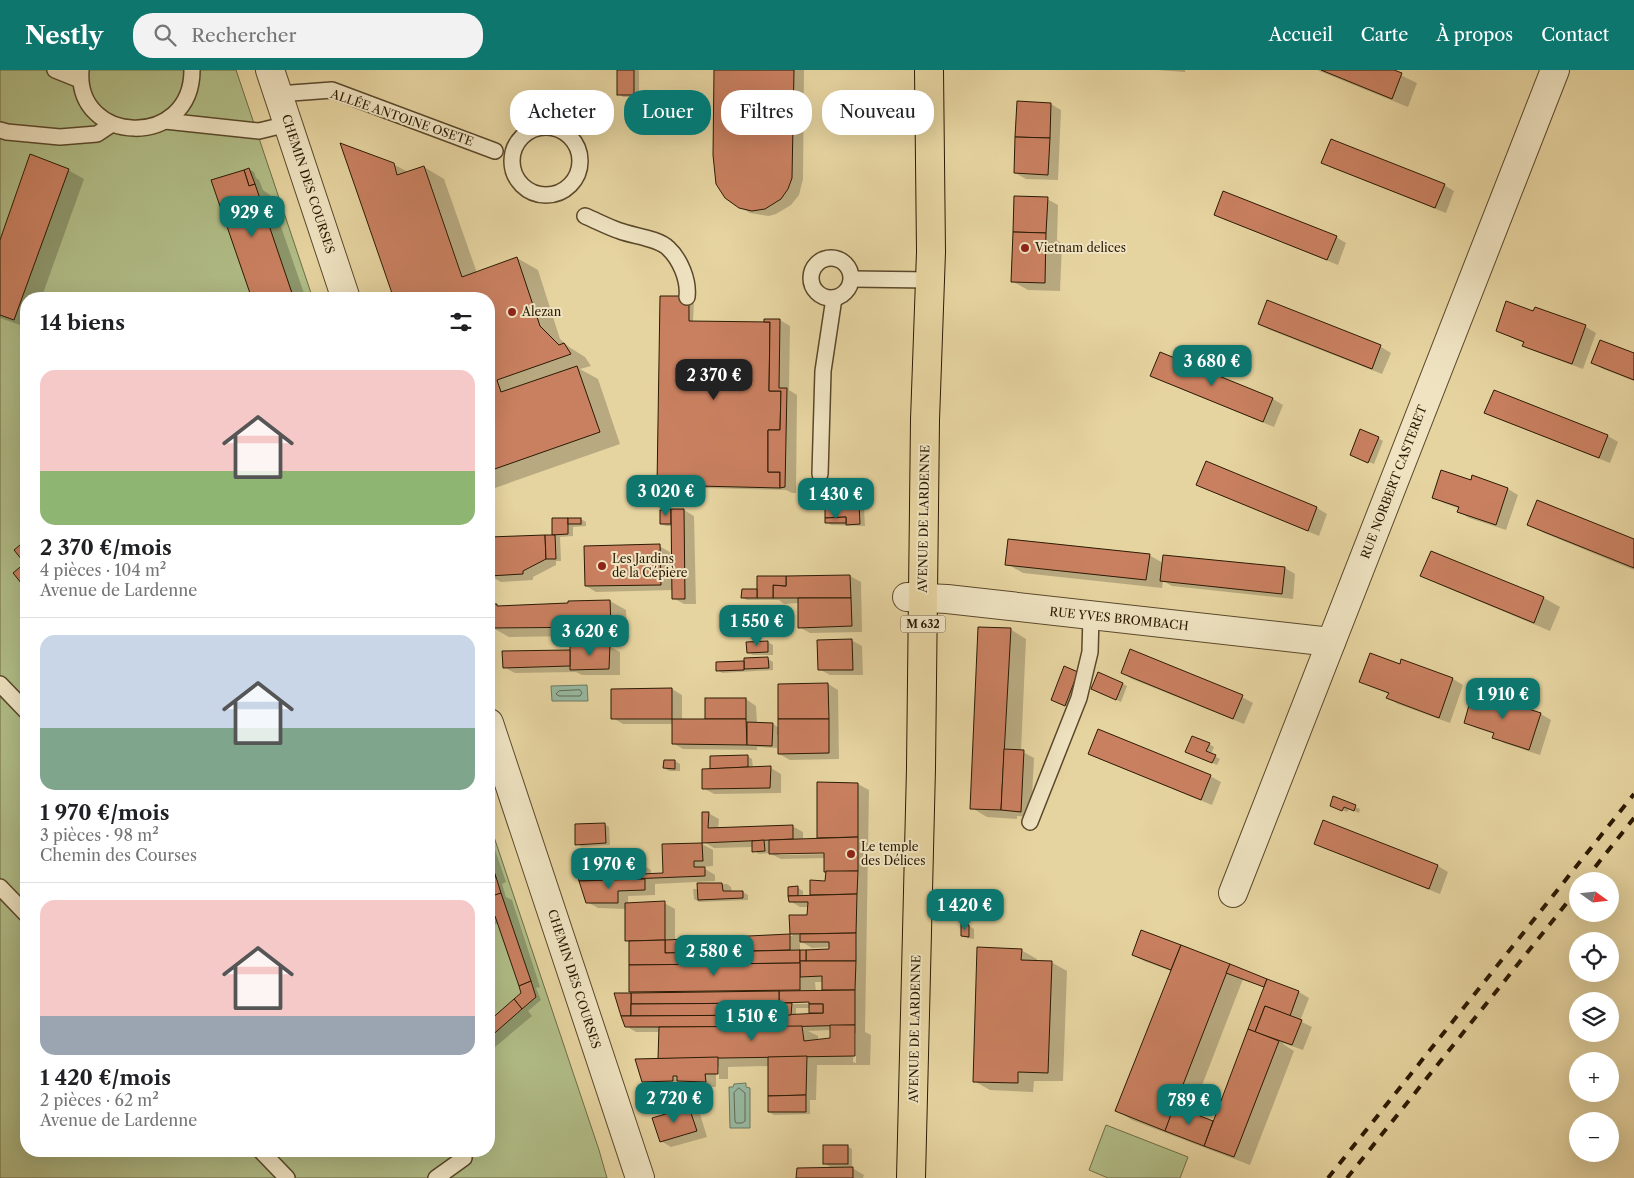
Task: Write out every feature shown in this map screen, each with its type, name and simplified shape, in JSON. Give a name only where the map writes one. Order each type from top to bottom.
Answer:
[{"type":"main road","name":"AVENUE DE LARDENNE","points":[[893,1178],[915,597],[921,280],[911,70]]},
{"type":"main road","name":"AVENUE DE LARDENNE","points":[[921,280],[931,252],[929,70]]},
{"type":"main road","name":"AVENUE DE LARDENNE","points":[[911,1178],[921,768],[915,597]]},
{"type":"street","name":"RUE NORBERT CASTERET","points":[[1233,894],[1555,70]]},
{"type":"street","name":"CHEMIN DES COURSES","points":[[274,82],[344,292]]},
{"type":"street","name":"RUE YVES BROMBACH","points":[[915,597],[1331,642]]},
{"type":"street","name":"CHEMIN DES COURSES","points":[[495,741],[640,1178]]},
{"type":"lane","points":[[55,70],[80,75],[85,98],[96,113],[112,124],[125,128],[145,128],[164,121],[180,109],[189,92],[192,70]]},
{"type":"lane","name":"ALLÉE ANTOINE OSETE","points":[[274,82],[332,90],[495,151]]},
{"type":"lane","points":[[164,121],[259,131],[288,124]]},
{"type":"lane","points":[[0,130],[60,137],[97,134],[112,124]]},
{"type":"lane","points":[[516,176],[513,168],[515,148],[528,133],[538,128],[558,130],[568,135],[575,143],[580,154],[580,166],[577,175],[566,189],[557,194],[538,194],[522,184],[495,151],[520,140]]},
{"type":"lane","points":[[585,216],[622,232],[667,246],[684,271],[688,290],[687,296]]},
{"type":"lane","points":[[825,258],[836,258],[848,265],[852,278],[846,292],[834,298],[820,295],[811,284],[810,276],[816,264],[825,258]]},
{"type":"lane","points":[[852,278],[921,280]]},
{"type":"lane","points":[[820,474],[823,370],[834,298]]},
{"type":"lane","points":[[1030,822],[1079,698],[1090,652],[1091,616]]},
{"type":"lane","points":[[0,684],[20,705]]},
{"type":"lane","points":[[0,887],[20,908]]},
{"type":"lane","points":[[267,1157],[287,1178]]},
{"type":"lane","points":[[436,1178],[463,1157]]},
{"type":"shaded area","points":[[0,70],[236,70],[311,292],[20,292],[20,1157],[495,1157],[495,840],[607,1178],[0,1178]]},
{"type":"shaded area","points":[[1106,1125],[1188,1157],[1180,1178],[1108,1178],[1089,1170]]},
{"type":"water","points":[[587,685],[588,701],[552,701],[551,686]]},
{"type":"water","points":[[746,1083],[746,1087],[750,1088],[750,1128],[730,1128],[729,1087],[733,1087],[734,1084]]},
{"type":"building","points":[[617,70],[634,70],[634,90],[624,90],[624,95],[617,95]]},
{"type":"building","points":[[714,70],[794,70],[794,90],[721,90],[721,135],[793,135],[792,178],[788,189],[781,199],[765,209],[752,211],[739,208],[725,198],[716,184],[713,155]]},
{"type":"building","points":[[1321,70],[1394,70],[1402,73],[1392,99]]},
{"type":"building","points":[[1017,101],[1051,103],[1050,138],[1015,137]]},
{"type":"building","points":[[1015,137],[1050,138],[1048,175],[1014,173]]},
{"type":"building","points":[[1331,139],[1445,184],[1435,208],[1321,163]]},
{"type":"building","name":"Alezan","points":[[340,143],[394,163],[397,175],[424,166],[462,277],[517,257],[540,326],[559,345],[564,343],[571,354],[497,380],[501,392],[577,366],[600,432],[495,469],[495,292],[392,292]]},
{"type":"building","points":[[30,154],[69,169],[24,292],[20,292],[20,304],[14,320],[0,315],[0,240]]},
{"type":"building","points":[[249,168],[255,184],[249,186],[244,170]]},
{"type":"building","points":[[244,170],[249,186],[255,184],[292,292],[250,292],[211,180]]},
{"type":"building","points":[[1223,191],[1337,236],[1327,260],[1214,215]]},
{"type":"building","points":[[1014,196],[1048,197],[1046,233],[1013,232]]},
{"type":"building","points":[[1013,232],[1046,233],[1045,283],[1011,282]]},
{"type":"building","points":[[660,296],[689,296],[689,321],[770,322],[769,391],[781,391],[780,430],[768,430],[768,472],[780,472],[780,488],[657,485]]},
{"type":"building","points":[[1267,300],[1381,345],[1372,369],[1258,324]]},
{"type":"building","points":[[1506,301],[1533,311],[1535,307],[1586,325],[1572,364],[1522,346],[1524,342],[1496,331]]},
{"type":"building","points":[[764,319],[780,319],[779,388],[787,388],[785,487],[780,488],[780,472],[768,472],[768,430],[780,430],[781,391],[769,391],[770,322],[764,322]]},
{"type":"building","points":[[1600,340],[1634,353],[1634,380],[1591,363]]},
{"type":"building","points":[[1160,352],[1273,398],[1263,422],[1150,376]]},
{"type":"building","points":[[1494,390],[1608,435],[1599,458],[1484,413]]},
{"type":"building","points":[[1360,429],[1379,437],[1368,463],[1350,455]]},
{"type":"building","points":[[1206,461],[1317,507],[1308,531],[1196,485]]},
{"type":"building","points":[[1441,470],[1471,480],[1472,475],[1508,488],[1496,525],[1457,512],[1459,507],[1432,498]]},
{"type":"building","points":[[1537,500],[1634,539],[1634,568],[1527,525]]},
{"type":"building","points":[[859,502],[860,524],[846,525],[846,517],[825,518],[825,504]]},
{"type":"building","points":[[671,509],[671,524],[660,524],[660,510]]},
{"type":"building","points":[[671,509],[684,509],[685,599],[672,599]]},
{"type":"building","points":[[846,517],[846,523],[825,523],[825,518]]},
{"type":"building","points":[[552,518],[568,518],[568,534],[552,535]]},
{"type":"building","points":[[568,518],[581,518],[581,524],[568,524]]},
{"type":"building","points":[[545,535],[546,559],[523,571],[523,574],[495,576],[495,537]]},
{"type":"building","points":[[545,535],[555,535],[556,559],[546,559]]},
{"type":"building","points":[[1008,539],[1150,554],[1146,580],[1005,565]]},
{"type":"building","points":[[660,544],[661,585],[585,586],[584,546]]},
{"type":"building","points":[[20,545],[20,558],[14,550]]},
{"type":"building","points":[[1431,551],[1544,597],[1534,623],[1420,576]]},
{"type":"building","points":[[1163,555],[1285,567],[1282,594],[1160,581]]},
{"type":"building","points":[[20,567],[20,582],[13,573]]},
{"type":"building","points":[[850,575],[851,598],[773,598],[773,585],[786,586],[786,576]]},
{"type":"building","points":[[757,576],[786,576],[786,586],[773,585],[773,598],[757,598]]},
{"type":"building","points":[[742,589],[757,589],[757,598],[741,598]]},
{"type":"building","points":[[798,598],[851,598],[852,626],[798,628]]},
{"type":"building","points":[[610,600],[611,627],[495,628],[495,604],[497,606],[568,603],[568,601]]},
{"type":"building","points":[[768,617],[768,628],[746,629],[746,618]]},
{"type":"building","points":[[978,627],[1011,628],[1001,810],[970,809]]},
{"type":"building","points":[[852,639],[853,670],[818,670],[817,640]]},
{"type":"building","points":[[768,641],[768,652],[747,653],[746,642]]},
{"type":"building","points":[[610,644],[609,669],[570,670],[570,645]]},
{"type":"building","points":[[1130,649],[1243,695],[1233,719],[1121,673]]},
{"type":"building","points":[[570,650],[570,666],[503,668],[502,651]]},
{"type":"building","points":[[1370,653],[1400,664],[1401,659],[1453,678],[1439,718],[1386,698],[1389,693],[1359,682]]},
{"type":"building","points":[[768,657],[769,668],[744,669],[744,658]]},
{"type":"building","points":[[744,661],[744,670],[716,671],[716,662]]},
{"type":"building","points":[[1064,666],[1078,672],[1065,706],[1051,700]]},
{"type":"building","points":[[1098,672],[1123,683],[1116,700],[1091,689]]},
{"type":"building","points":[[828,683],[829,719],[778,719],[778,684]]},
{"type":"building","points":[[672,688],[672,719],[611,719],[611,689]]},
{"type":"building","points":[[1473,691],[1541,713],[1529,750],[1492,738],[1494,733],[1464,723]]},
{"type":"building","points":[[705,698],[746,698],[746,719],[705,719]]},
{"type":"building","points":[[672,719],[746,719],[747,745],[672,744]]},
{"type":"building","points":[[778,719],[829,719],[829,753],[778,754]]},
{"type":"building","points":[[747,722],[773,723],[772,746],[747,745]]},
{"type":"building","points":[[1098,729],[1211,775],[1201,800],[1088,754]]},
{"type":"building","points":[[1192,736],[1210,743],[1206,751],[1216,755],[1212,763],[1185,752]]},
{"type":"building","points":[[1004,749],[1024,750],[1021,812],[1001,810]]},
{"type":"building","points":[[748,755],[748,767],[710,769],[710,756]]},
{"type":"building","points":[[664,760],[675,760],[675,769],[663,768]]},
{"type":"building","points":[[771,766],[770,788],[702,789],[702,769]]},
{"type":"building","points":[[817,782],[858,783],[858,837],[817,838]]},
{"type":"building","points":[[1333,796],[1356,805],[1354,811],[1344,807],[1342,811],[1330,806]]},
{"type":"building","points":[[702,812],[709,812],[708,828],[793,825],[793,839],[702,843]]},
{"type":"building","points":[[1323,820],[1438,865],[1429,889],[1314,844]]},
{"type":"building","points":[[605,823],[606,843],[575,845],[575,824]]},
{"type":"building","points":[[858,837],[858,871],[824,872],[824,853],[769,854],[769,840]]},
{"type":"building","points":[[764,840],[765,851],[752,852],[752,841]]},
{"type":"building","points":[[702,843],[703,861],[694,861],[694,867],[705,867],[705,876],[579,881],[574,866],[641,863],[641,874],[663,873],[662,844]]},
{"type":"building","points":[[826,871],[858,871],[857,894],[810,895],[810,880],[825,881]]},
{"type":"building","points":[[495,877],[501,893],[495,896]]},
{"type":"building","points":[[645,879],[645,890],[618,891],[618,903],[586,903],[579,881]]},
{"type":"building","points":[[697,883],[722,883],[723,891],[743,891],[743,898],[698,900]]},
{"type":"building","points":[[798,886],[798,896],[788,896],[788,887]]},
{"type":"building","points":[[501,893],[531,981],[519,986],[495,916],[495,895]]},
{"type":"building","points":[[857,894],[856,933],[790,934],[789,915],[807,915],[808,902],[789,902],[788,896]]},
{"type":"building","points":[[665,901],[665,940],[625,941],[625,903]]},
{"type":"building","points":[[961,924],[969,925],[969,937],[961,936]]},
{"type":"building","points":[[1141,930],[1181,945],[1171,970],[1132,955]]},
{"type":"building","points":[[856,933],[856,961],[806,961],[806,950],[829,949],[829,942],[800,942],[800,934]]},
{"type":"building","points":[[790,934],[790,950],[665,953],[665,940]]},
{"type":"building","points":[[665,940],[665,953],[800,950],[800,963],[629,965],[629,941]]},
{"type":"building","points":[[1181,945],[1230,964],[1165,1131],[1115,1111]]},
{"type":"building","points":[[977,947],[1022,949],[1021,960],[1052,961],[1048,1073],[1018,1072],[1018,1083],[973,1082]]},
{"type":"building","points":[[800,950],[806,950],[806,961],[800,961]]},
{"type":"building","points":[[800,961],[856,961],[855,990],[822,990],[822,976],[800,977]]},
{"type":"building","points":[[800,963],[800,990],[629,992],[629,965]]},
{"type":"building","points":[[1230,964],[1267,979],[1264,987],[1226,973]]},
{"type":"building","points":[[1267,979],[1299,991],[1290,1016],[1265,1006],[1255,1032],[1248,1029]]},
{"type":"building","points":[[531,981],[536,997],[522,1009],[514,999],[521,993],[519,986]]},
{"type":"building","points":[[855,990],[855,1025],[779,1027],[779,1015],[823,1013],[823,1004],[809,1004],[809,1002],[779,1003],[779,991]]},
{"type":"building","points":[[779,991],[779,1003],[631,1004],[631,993]]},
{"type":"building","points":[[614,993],[631,993],[631,1016],[621,1016]]},
{"type":"building","points":[[514,999],[522,1009],[495,1033],[495,1016]]},
{"type":"building","points":[[779,1003],[792,1003],[791,1015],[779,1015]]},
{"type":"building","points":[[779,1003],[779,1015],[631,1016],[631,1004]]},
{"type":"building","points":[[809,1004],[823,1004],[823,1013],[809,1013]]},
{"type":"building","points":[[1265,1006],[1302,1020],[1292,1045],[1255,1032]]},
{"type":"building","points":[[779,1015],[779,1027],[625,1027],[621,1016]]},
{"type":"building","points":[[830,1025],[855,1025],[855,1056],[658,1059],[659,1027],[802,1026],[804,1041],[830,1038]]},
{"type":"building","points":[[1248,1029],[1279,1041],[1234,1157],[1204,1146]]},
{"type":"building","points":[[807,1056],[806,1095],[768,1096],[768,1057]]},
{"type":"building","points":[[718,1057],[718,1074],[705,1074],[706,1082],[677,1081],[677,1076],[673,1076],[673,1081],[642,1082],[635,1059]]},
{"type":"building","points":[[806,1095],[806,1112],[768,1112],[768,1096]]},
{"type":"building","points":[[1174,1106],[1213,1121],[1204,1146],[1165,1131]]},
{"type":"building","points":[[689,1107],[697,1131],[660,1142],[652,1118]]},
{"type":"building","points":[[823,1145],[848,1145],[848,1164],[823,1164]]},
{"type":"building","points":[[853,1167],[853,1178],[796,1178],[797,1168]]},
{"type":"railway","points":[[1328,1178],[1634,794]]},
{"type":"railway","points":[[1591,872],[1634,818]]},
{"type":"railway","points":[[1347,1178],[1569,900]]},
{"type":"place","name":"Vietnam delices","points":[[1025,248]]},
{"type":"place","name":"Alezan","points":[[512,312]]},
{"type":"place","name":"Les Jardins de la Cépière","points":[[602,566]]},
{"type":"place","name":"Le temple des Délices","points":[[851,854]]}]
